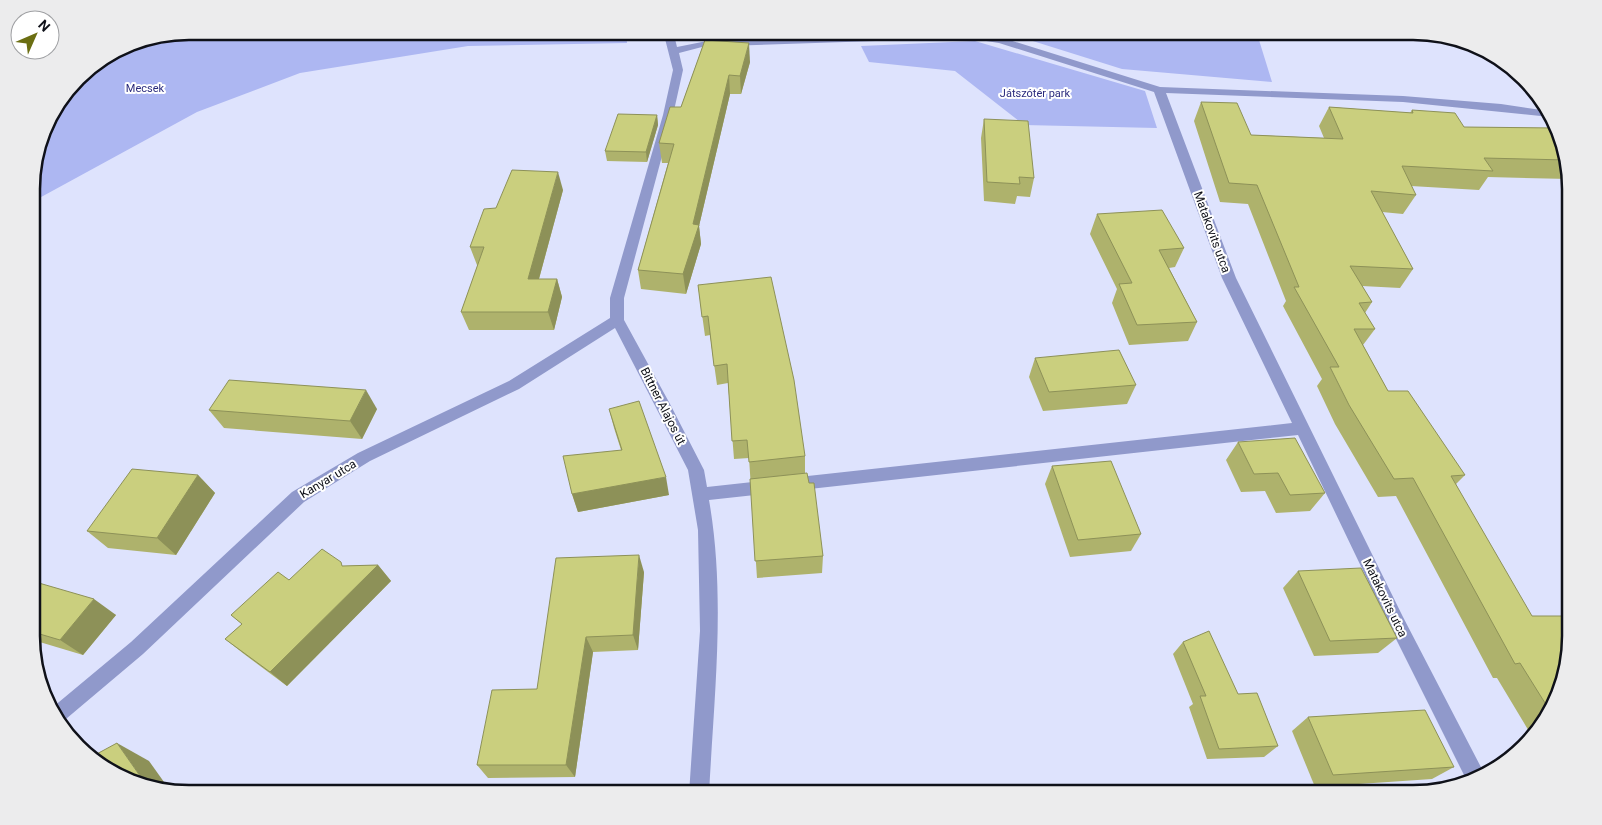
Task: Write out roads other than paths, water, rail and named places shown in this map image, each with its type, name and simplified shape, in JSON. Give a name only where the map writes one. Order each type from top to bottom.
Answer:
[{"type":"street","points":[[617,320],[617,298],[668,115],[678,70],[671,40]]},
{"type":"street","points":[[674,51],[715,42],[734,44],[810,40]]},
{"type":"street","points":[[1000,40],[1159,90],[1437,102],[1504,107],[1541,113]]},
{"type":"street","name":"Matakovits utca","points":[[1159,90],[1229,278],[1473,772]]},
{"type":"street","name":"Bittner Alajos út","points":[[617,320],[664,404],[696,470],[706,530],[709,632],[700,785]]},
{"type":"street","name":"Kanyar utca","points":[[61,712],[137,648],[298,496],[364,457],[514,384],[617,320]]},
{"type":"street","points":[[700,494],[1303,428]]},
{"type":"park label","name":"Mecsek","points":[[145,88]]},
{"type":"park label","name":"Játszótér park","points":[[1035,93]]}]
